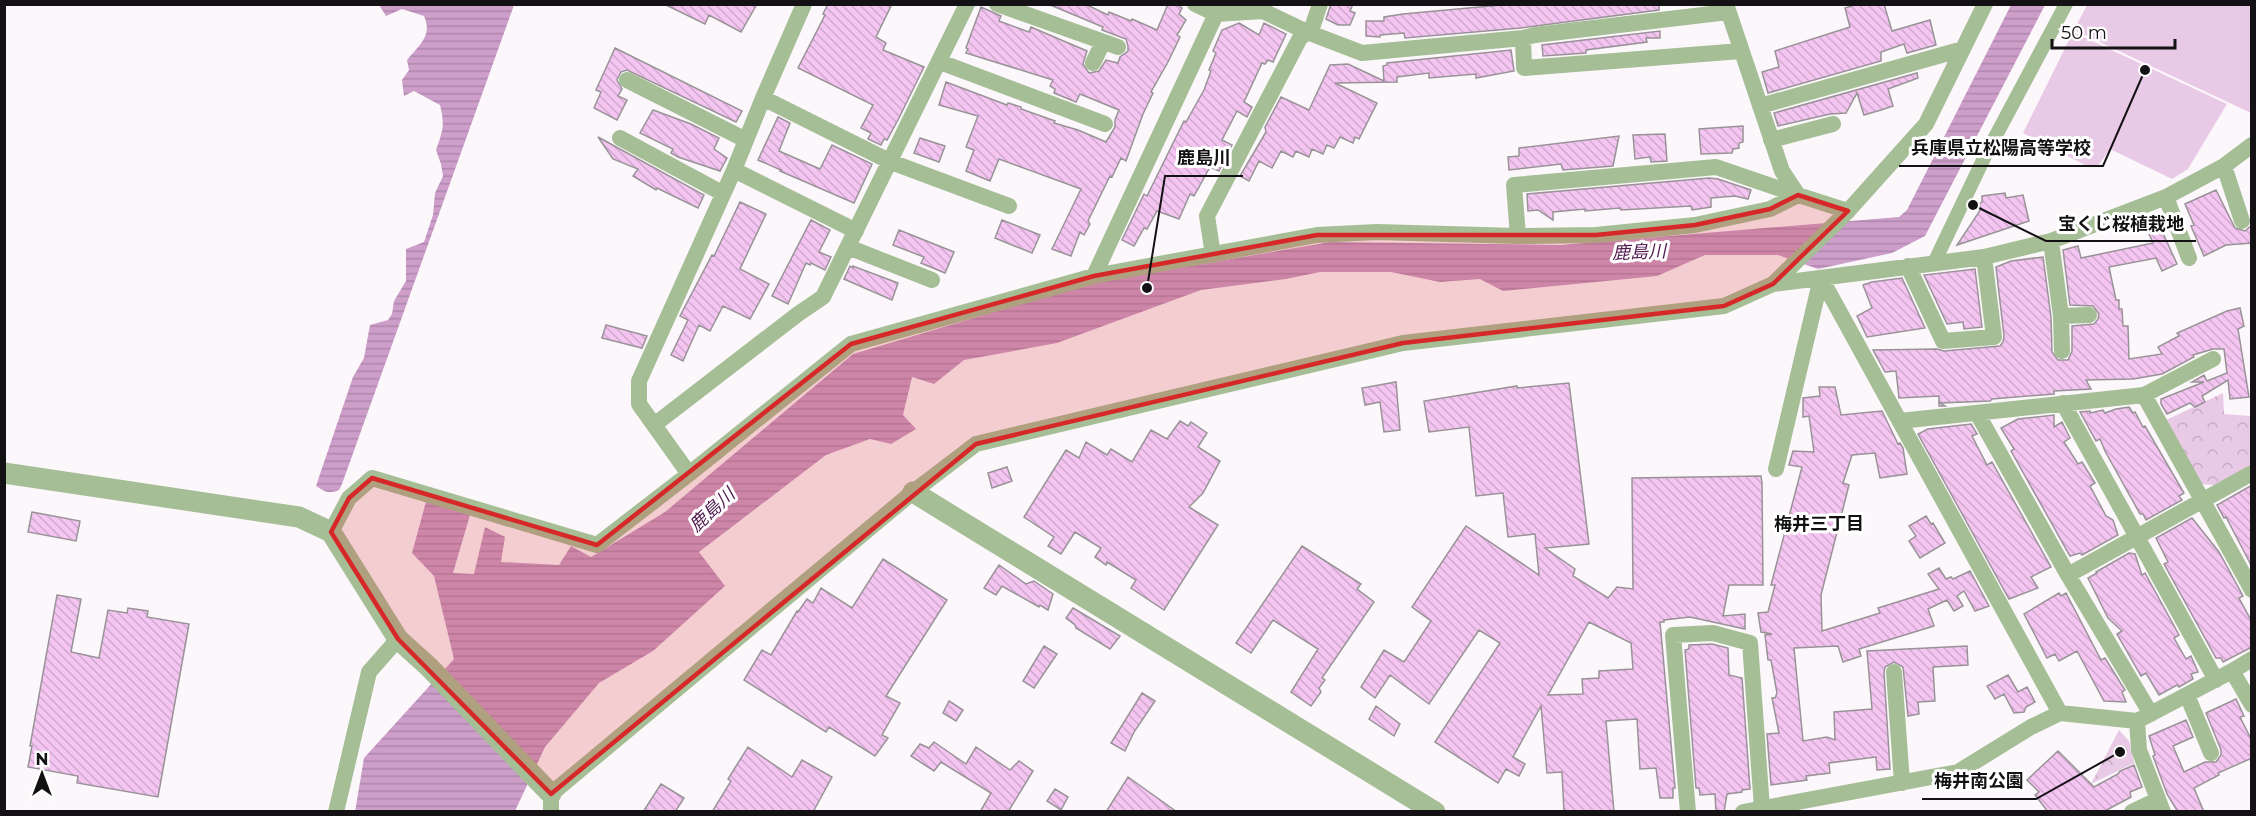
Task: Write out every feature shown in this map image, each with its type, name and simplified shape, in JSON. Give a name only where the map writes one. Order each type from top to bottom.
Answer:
[{"type":"street","points":[[689,474],[639,404],[639,381],[734,170],[804,4]]},
{"type":"street","points":[[654,425],[823,297],[967,4]]},
{"type":"street","points":[[997,4],[1060,18],[1111,45],[1094,63]]},
{"type":"street","points":[[1196,4],[1216,14],[1263,11],[1307,32],[1362,53],[1523,38],[1727,8],[1782,171],[1798,195]]},
{"type":"street","points":[[1213,255],[1207,216],[1300,38],[1312,28],[1320,4]]},
{"type":"street","points":[[1773,284],[1848,211],[1926,124],[1985,4]]},
{"type":"street","points":[[1934,263],[1985,156],[2066,4]]},
{"type":"street","points":[[1094,276],[1216,14]]},
{"type":"street","points":[[1523,38],[1524,68],[1741,51]]},
{"type":"street","points":[[1760,106],[1963,49]]},
{"type":"street","points":[[940,62],[1105,124]]},
{"type":"street","points":[[627,80],[642,95],[746,140]]},
{"type":"street","points":[[763,98],[891,162],[1009,206]]},
{"type":"street","points":[[1771,140],[1833,124]]},
{"type":"street","points":[[620,138],[722,193]]},
{"type":"street","points":[[4,473],[298,517],[331,532],[398,639],[429,667],[551,803],[913,492],[976,444],[1403,343],[1724,306],[1773,284],[1984,257],[2051,241],[2166,197],[2224,166],[2252,145]]},
{"type":"street","points":[[2224,166],[2242,221]]},
{"type":"street","points":[[1518,236],[1515,185],[1716,167],[1848,211]]},
{"type":"street","points":[[734,170],[856,231]]},
{"type":"street","points":[[331,532],[349,498],[372,478],[597,545],[851,344],[1094,276],[1317,234],[1377,232],[1518,236],[1596,234],[1695,225],[1770,209],[1798,195]]},
{"type":"street","points":[[2166,197],[2189,258]]},
{"type":"street","points":[[2051,241],[2061,316],[2062,351]]},
{"type":"street","points":[[849,247],[932,280]]},
{"type":"street","points":[[1908,266],[1943,341],[1994,337],[1984,257]]},
{"type":"street","points":[[1821,278],[2060,713]]},
{"type":"street","points":[[1776,469],[1821,278]]},
{"type":"street","points":[[2061,316],[2089,315]]},
{"type":"street","points":[[1900,421],[2144,395],[2213,359]]},
{"type":"street","points":[[2144,395],[2200,500],[2252,590]]},
{"type":"street","points":[[2063,404],[2216,680]]},
{"type":"street","points":[[1977,413],[2144,717],[2139,750],[2160,806],[2132,812]]},
{"type":"street","points":[[2068,576],[2252,472]]},
{"type":"street","points":[[913,492],[1435,812]]},
{"type":"street","points":[[1688,812],[1673,635],[1713,633],[1750,643],[1762,808]]},
{"type":"street","points":[[336,812],[369,672],[398,639]]},
{"type":"street","points":[[1743,812],[1958,772],[2031,727],[2060,713],[2144,717],[2252,659]]},
{"type":"street","points":[[2232,671],[2252,705]]},
{"type":"street","points":[[1900,682],[1902,783]]},
{"type":"street","points":[[2187,695],[2211,753]]},
{"type":"highlighted area","points":[[1798,195],[1848,211],[1773,284],[1724,306],[1403,343],[976,444],[551,794],[398,639],[331,532],[349,498],[372,478],[597,545],[851,344],[1094,276],[1317,235],[1596,235],[1695,225],[1770,209]]},
{"type":"green space","points":[[2087,5],[2251,5],[2251,113],[2074,30]]},
{"type":"green space","points":[[2073,32],[2227,104],[2188,169],[2172,179],[2110,149],[2098,166],[2087,166],[2023,133]]},
{"type":"green space","points":[[2223,393],[2224,414],[2251,416],[2251,465],[2215,485],[2199,484],[2164,421]]},
{"type":"green space","points":[[2119,730],[2129,741],[2134,763],[2091,784]]},
{"type":"water","points":[[379,5],[514,5],[342,484],[339,490],[330,492],[316,486],[353,377],[364,358],[370,325],[388,320],[392,314],[394,301],[406,281],[406,249],[424,242],[433,215],[435,193],[443,176],[436,150],[443,128],[440,105],[414,91],[404,96],[402,80],[409,70],[407,60],[426,35],[424,16],[402,9],[386,16]]},
{"type":"water","points":[[2011,5],[2045,5],[1925,236],[1892,253],[1818,269],[1778,255],[1705,255],[1657,276],[1503,291],[1480,279],[1440,282],[1391,272],[1320,272],[1286,279],[1201,290],[1057,343],[964,360],[934,384],[912,377],[903,415],[916,429],[891,444],[870,439],[826,455],[699,552],[725,586],[653,651],[599,683],[545,747],[515,811],[355,812],[364,758],[454,659],[434,576],[412,553],[427,498],[470,515],[453,573],[474,574],[485,527],[505,537],[501,562],[559,565],[571,546],[591,557],[665,512],[853,354],[1091,283],[1330,242],[1561,245],[1899,217],[1907,210]]},
{"type":"building","points":[[664,4],[757,4],[741,32],[709,15],[705,24]]},
{"type":"building","points":[[828,4],[892,4],[876,37],[886,43],[883,50],[924,67],[887,140],[884,139],[881,145],[868,139],[871,133],[861,128],[873,105],[798,68],[825,15],[823,14]]},
{"type":"building","points":[[1048,4],[1085,4],[1108,15],[1109,12],[1131,21],[1132,19],[1157,30],[1168,4],[1176,4],[1182,8],[1179,14],[1186,20],[1177,35],[1180,37],[1168,62],[1151,92],[1153,93],[1126,161],[1121,158],[1112,177],[1110,176],[1088,221],[1090,224],[1084,235],[1080,232],[1071,256],[1052,249],[1081,189],[999,159],[990,181],[966,171],[974,150],[966,147],[978,116],[939,105],[946,82],[1007,105],[1008,103],[1021,107],[1021,109],[1055,121],[1054,123],[1106,142],[1115,127],[1119,110],[1080,94],[1076,102],[1054,93],[1055,89],[1050,86],[1053,80],[966,53],[981,7],[1001,16],[999,21],[1029,32],[1031,27],[1087,51],[1083,64],[1089,73],[1099,71],[1106,60],[1118,63],[1120,57],[1128,51],[1126,39]]},
{"type":"building","points":[[1331,4],[1353,4],[1350,11],[1355,13],[1350,25],[1338,25],[1326,19]]},
{"type":"building","points":[[1512,4],[1659,4],[1659,10],[1521,28],[1405,38],[1404,33],[1380,35],[1380,37],[1366,36],[1366,21],[1384,21],[1384,17]]},
{"type":"building","points":[[1858,4],[1884,4],[1892,31],[1930,20],[1936,45],[1907,53],[1904,44],[1881,52],[1881,61],[1768,93],[1762,72],[1779,67],[1775,51],[1850,27],[1845,8]]},
{"type":"building","points":[[1239,23],[1259,35],[1264,23],[1286,34],[1273,62],[1268,60],[1265,64],[1262,63],[1244,102],[1252,107],[1247,117],[1237,111],[1222,140],[1232,145],[1219,171],[1210,167],[1194,196],[1190,194],[1179,219],[1157,211],[1134,246],[1122,240],[1144,194],[1147,196],[1184,121],[1186,122],[1204,90],[1216,53],[1213,51],[1222,30]]},
{"type":"building","points":[[1660,31],[1660,38],[1646,38],[1647,42],[1586,50],[1586,53],[1543,56],[1542,45]]},
{"type":"building","points":[[615,48],[742,111],[736,122],[627,70],[621,72],[617,80],[622,89],[618,96],[627,100],[617,120],[594,108],[601,92],[596,90]]},
{"type":"building","points":[[1511,50],[1514,71],[1476,78],[1476,74],[1429,78],[1429,73],[1397,77],[1397,82],[1335,83],[1377,103],[1359,139],[1355,137],[1353,143],[1340,137],[1334,148],[1327,145],[1323,154],[1312,149],[1309,157],[1296,151],[1293,157],[1281,151],[1272,168],[1259,161],[1249,181],[1240,176],[1266,132],[1265,127],[1281,97],[1309,110],[1330,65],[1348,64],[1384,81],[1383,66],[1387,63]]},
{"type":"building","points":[[1917,73],[1918,78],[1888,89],[1893,106],[1864,115],[1857,93],[1846,113],[1830,114],[1778,126],[1774,113]]},
{"type":"building","points":[[653,110],[691,124],[719,138],[714,149],[727,158],[720,171],[678,157],[671,153],[673,149],[640,133]]},
{"type":"building","points":[[778,117],[790,123],[779,151],[820,169],[832,145],[872,164],[854,203],[758,160]]},
{"type":"building","points":[[1743,126],[1743,142],[1739,143],[1739,148],[1733,149],[1732,153],[1701,154],[1699,129]]},
{"type":"building","points":[[1665,134],[1667,161],[1651,162],[1650,157],[1635,159],[1633,135]]},
{"type":"building","points":[[1619,136],[1613,166],[1563,170],[1561,164],[1509,170],[1508,157],[1519,156],[1519,148]]},
{"type":"building","points":[[598,137],[704,195],[698,208],[657,188],[656,190],[633,176],[638,169],[613,159]]},
{"type":"building","points":[[920,138],[945,146],[939,162],[914,153]]},
{"type":"building","points":[[1709,178],[1751,190],[1748,199],[1735,196],[1711,198],[1711,207],[1692,210],[1691,206],[1553,212],[1553,220],[1538,210],[1528,211],[1527,194]]},
{"type":"building","points":[[2216,190],[2235,228],[2245,231],[2252,225],[2252,243],[2226,245],[2204,256],[2191,226],[2194,225],[2185,204]]},
{"type":"building","points":[[2005,193],[2006,198],[2023,195],[2029,221],[1957,245],[1981,209],[1979,204],[1982,202],[1982,196]]},
{"type":"building","points":[[740,202],[766,214],[740,269],[769,284],[750,319],[723,306],[710,331],[699,325],[683,361],[671,355],[688,320],[680,316],[712,255],[714,256]]},
{"type":"building","points":[[2153,215],[2177,264],[2162,271],[2156,258],[2109,267],[2116,300],[2119,300],[2119,309],[2122,309],[2123,326],[2128,326],[2129,359],[2162,354],[2158,347],[2179,336],[2177,333],[2227,311],[2240,308],[2244,326],[2238,329],[2249,397],[2230,399],[2228,380],[2202,396],[2205,402],[2195,407],[2190,403],[2167,414],[2161,404],[2161,399],[2204,382],[2192,382],[2204,375],[2207,381],[2227,373],[2224,349],[2213,349],[2193,355],[2194,357],[2162,374],[2133,379],[2086,380],[2091,389],[2054,391],[2054,394],[1990,401],[1940,403],[1945,406],[1939,406],[1939,396],[1899,398],[1896,371],[1885,372],[1873,350],[1937,349],[1944,351],[2000,346],[2004,336],[1996,267],[2011,261],[2043,257],[2051,317],[2052,352],[2058,360],[2068,360],[2072,351],[2072,326],[2094,324],[2099,314],[2093,306],[2070,305],[2063,250],[2078,246],[2081,258],[2153,243],[2143,220]]},
{"type":"building","points":[[811,220],[830,230],[819,252],[831,257],[825,270],[806,263],[788,304],[772,296]]},
{"type":"building","points":[[1002,220],[1040,235],[1032,253],[995,238]]},
{"type":"building","points":[[899,230],[954,252],[945,273],[921,263],[924,257],[893,245]]},
{"type":"building","points":[[850,266],[898,283],[892,300],[844,279]]},
{"type":"building","points":[[1975,269],[1982,327],[1964,329],[1963,322],[1947,324],[1924,275]]},
{"type":"building","points":[[1902,278],[1925,328],[1867,337],[1857,316],[1872,308],[1863,285]]},
{"type":"building","points":[[606,325],[647,336],[642,348],[602,338]]},
{"type":"building","points":[[1396,382],[1400,430],[1384,432],[1380,402],[1365,405],[1362,388]]},
{"type":"building","points":[[1569,383],[1589,544],[1545,548],[1575,569],[1573,576],[1608,598],[1617,587],[1633,589],[1632,478],[1761,476],[1763,585],[1729,585],[1723,616],[1745,614],[1745,629],[1690,617],[1660,622],[1675,788],[1673,788],[1673,798],[1660,798],[1656,768],[1640,769],[1637,719],[1606,721],[1614,812],[1564,812],[1562,772],[1547,773],[1541,706],[1513,757],[1525,764],[1519,776],[1506,769],[1498,783],[1435,742],[1500,643],[1479,630],[1429,704],[1390,675],[1375,698],[1361,687],[1384,650],[1404,662],[1431,621],[1412,607],[1466,526],[1539,575],[1535,534],[1508,537],[1503,493],[1476,496],[1469,427],[1429,432],[1424,401],[1517,386],[1517,388]],"holes":[[[1589,622],[1631,643],[1633,669],[1599,671],[1599,678],[1582,679],[1583,694],[1548,695]]]},
{"type":"building","points":[[1819,387],[1835,387],[1841,415],[1882,411],[1898,444],[1900,443],[1903,448],[1907,474],[1880,478],[1875,453],[1852,455],[1843,483],[1849,485],[1821,595],[1822,631],[1880,613],[1878,608],[1939,589],[1928,574],[1939,568],[1946,579],[1951,577],[1953,579],[1970,571],[1989,606],[1975,611],[1964,591],[1957,596],[1963,606],[1954,611],[1947,600],[1928,609],[1934,626],[1859,649],[1861,656],[1843,662],[1838,646],[1794,648],[1803,741],[1827,737],[1835,740],[1834,712],[1872,709],[1867,651],[1967,646],[1968,665],[1933,667],[1935,701],[1918,702],[1919,714],[1908,716],[1903,667],[1894,662],[1885,667],[1890,769],[1877,770],[1876,757],[1829,763],[1830,773],[1806,776],[1807,780],[1771,785],[1767,734],[1779,733],[1772,698],[1775,698],[1777,693],[1771,660],[1768,660],[1765,635],[1772,634],[1761,632],[1758,613],[1768,612],[1775,585],[1771,585],[1802,467],[1789,465],[1793,451],[1814,452],[1809,416],[1803,417],[1803,398],[1820,396]]},
{"type":"building","points":[[2129,407],[2133,413],[2135,412],[2143,427],[2145,426],[2184,493],[2179,496],[2182,500],[2146,520],[2143,514],[2140,514],[2100,439],[2096,441],[2080,412],[2090,411],[2090,413],[2103,410],[2105,413]]},
{"type":"building","points":[[2054,415],[2054,427],[2062,422],[2070,438],[2064,442],[2078,464],[2082,462],[2095,483],[2090,486],[2106,516],[2113,520],[2118,535],[2082,555],[2080,553],[2070,556],[2011,451],[2014,449],[2001,428],[2018,419]]},
{"type":"building","points":[[1180,421],[1188,426],[1191,422],[1207,433],[1198,447],[1220,461],[1203,493],[1189,507],[1218,525],[1164,610],[1131,588],[1136,580],[1095,557],[1101,548],[1075,532],[1061,554],[1048,546],[1054,537],[1024,517],[1066,450],[1079,458],[1086,442],[1107,455],[1111,449],[1132,462],[1151,430],[1167,439]]},
{"type":"building","points":[[1971,424],[1977,434],[1972,436],[1987,465],[1992,462],[2051,567],[2031,577],[2038,588],[2009,599],[1918,434],[1928,429]]},
{"type":"building","points":[[1007,467],[1012,481],[992,488],[988,473]]},
{"type":"building","points":[[2252,485],[2252,567],[2226,517],[2224,518],[2217,505]]},
{"type":"building","points":[[32,512],[80,521],[76,541],[28,532]]},
{"type":"building","points":[[1926,516],[1945,543],[1920,558],[1909,541],[1916,536],[1909,526]]},
{"type":"building","points":[[2192,518],[2219,552],[2243,596],[2239,598],[2252,622],[2252,647],[2223,662],[2221,658],[2216,658],[2164,564],[2168,562],[2156,538]]},
{"type":"building","points":[[1302,546],[1361,584],[1357,589],[1374,602],[1322,678],[1325,680],[1319,688],[1321,692],[1311,706],[1291,692],[1318,649],[1273,620],[1251,653],[1236,643]]},
{"type":"building","points":[[2129,553],[2135,554],[2142,575],[2145,573],[2179,635],[2174,638],[2186,659],[2191,656],[2198,672],[2191,674],[2193,679],[2159,695],[2146,673],[2141,676],[2117,634],[2122,631],[2108,618],[2088,578]]},
{"type":"building","points":[[883,559],[947,600],[886,696],[900,703],[882,735],[888,738],[875,756],[829,727],[826,732],[744,680],[762,650],[771,655],[797,611],[807,599],[813,603],[821,588],[852,608]]},
{"type":"building","points":[[999,565],[1026,584],[1034,581],[1053,594],[1048,610],[1002,586],[996,595],[984,588]]},
{"type":"building","points":[[2059,593],[2061,596],[2066,593],[2101,660],[2105,658],[2125,690],[2122,692],[2126,702],[2104,701],[2077,651],[2059,661],[2055,654],[2047,658],[2024,614]]},
{"type":"building","points":[[57,595],[81,599],[71,652],[99,658],[108,610],[127,613],[128,608],[148,611],[147,617],[189,624],[158,797],[77,783],[78,776],[28,767]]},
{"type":"building","points":[[1073,608],[1120,636],[1110,649],[1076,628],[1066,618]]},
{"type":"building","points":[[1712,644],[1728,648],[1729,675],[1742,678],[1750,789],[1727,794],[1724,812],[1716,812],[1715,794],[1700,795],[1699,788],[1696,788],[1685,650],[1689,649],[1689,645]]},
{"type":"building","points":[[1044,646],[1057,654],[1034,688],[1023,681]]},
{"type":"building","points":[[2008,675],[2018,692],[2027,687],[2035,702],[2026,707],[2024,712],[2014,713],[2004,694],[1995,699],[1987,686]]},
{"type":"building","points":[[1142,693],[1155,701],[1134,732],[1125,751],[1111,743]]},
{"type":"building","points":[[2236,699],[2244,716],[2240,717],[2252,741],[2252,758],[2218,773],[2219,775],[2194,788],[2204,812],[2178,812],[2167,794],[2153,756],[2155,755],[2149,736],[2186,720],[2193,737],[2173,746],[2184,772],[2205,762],[2216,762],[2221,755],[2221,750],[2206,713]]},
{"type":"building","points":[[949,701],[963,710],[956,721],[943,713]]},
{"type":"building","points":[[1376,706],[1400,724],[1394,736],[1369,719]]},
{"type":"building","points":[[934,742],[966,764],[976,747],[1010,770],[1019,761],[1033,771],[1008,812],[980,812],[991,793],[941,762],[934,771],[911,756],[920,744],[929,748]]},
{"type":"building","points":[[748,747],[792,777],[802,760],[832,777],[813,812],[712,812],[731,781],[728,779]]},
{"type":"building","points":[[2058,751],[2094,787],[2134,765],[2142,787],[2130,792],[2131,797],[2103,812],[2048,812],[2035,795],[2039,792],[2027,780]]},
{"type":"building","points":[[1128,777],[1177,812],[1106,812]]},
{"type":"building","points":[[661,784],[684,798],[675,812],[643,812]]},
{"type":"building","points":[[1055,789],[1068,797],[1061,810],[1047,801]]},
{"type":"place","name":"兵庫県立松陽高等学校","points":[[2145,70]]},
{"type":"place","name":"宝くじ桜植栽地","points":[[1973,205]]},
{"type":"place","name":"鹿島川","points":[[1147,288]]},
{"type":"place","name":"梅井南公園","points":[[2120,752]]},
{"type":"district","name":"梅井三丁目","points":[[1819,524]]}]
